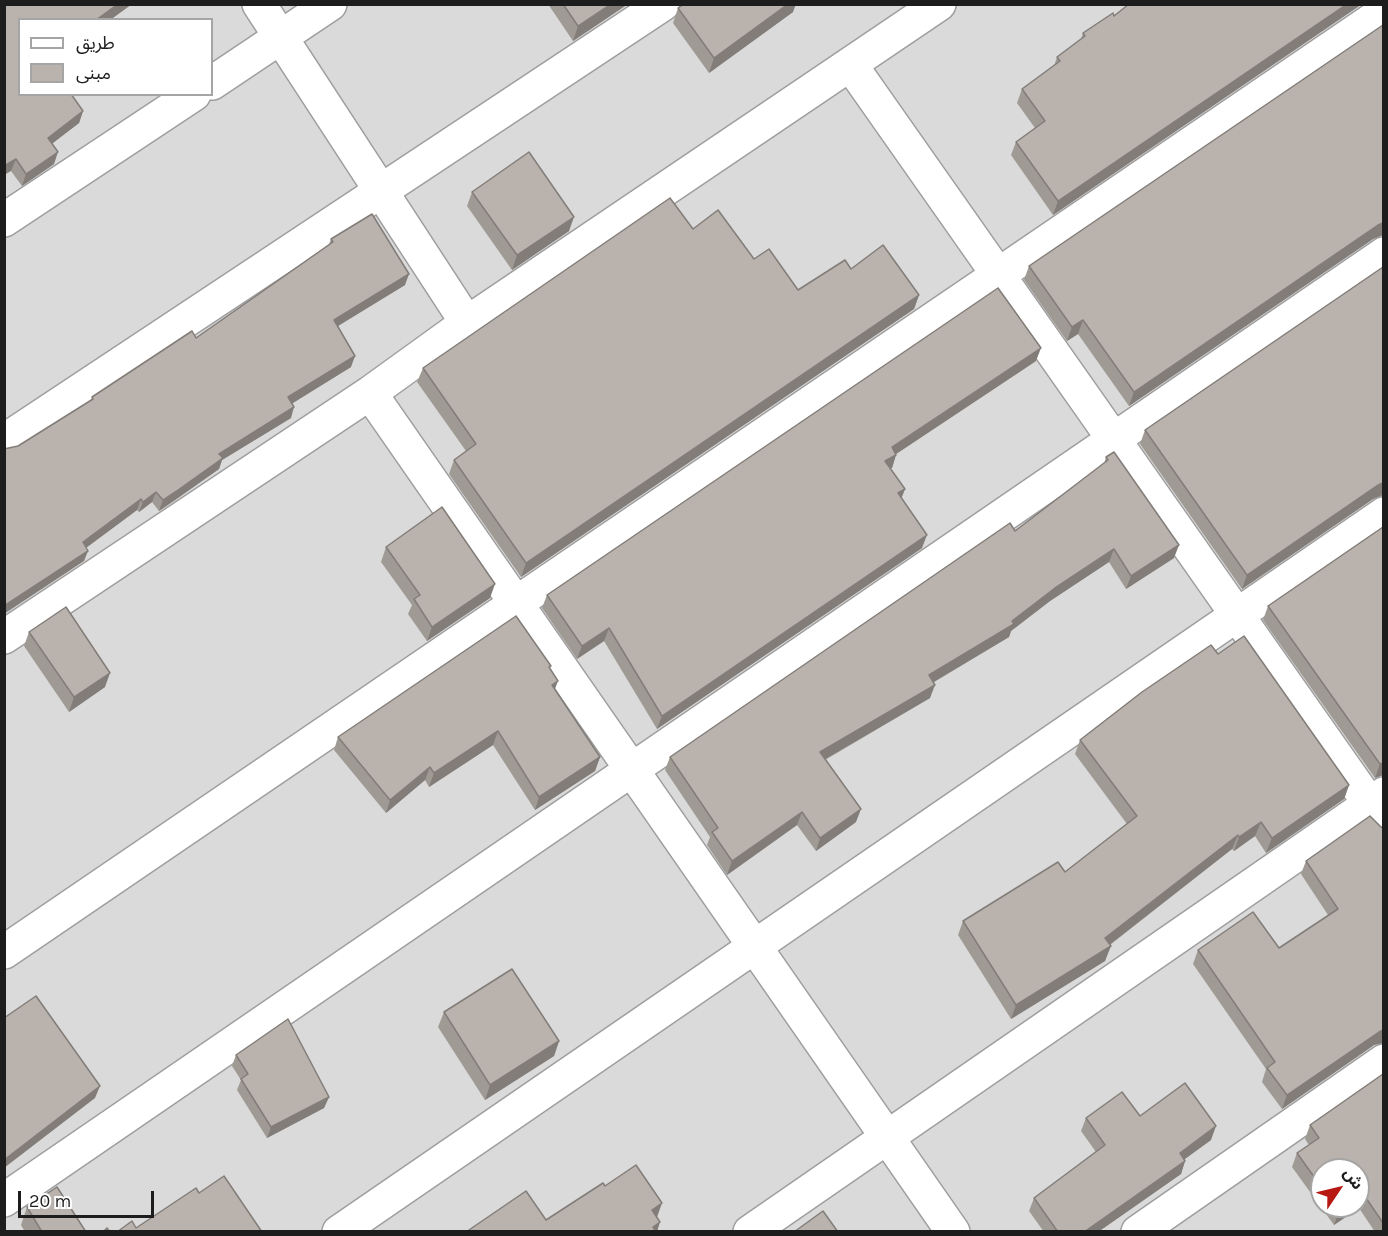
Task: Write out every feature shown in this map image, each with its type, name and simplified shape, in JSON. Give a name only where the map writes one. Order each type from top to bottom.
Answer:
[{"type":"street","points":[[259,4],[467,323]]},
{"type":"street","points":[[213,82],[330,4]]},
{"type":"street","points":[[4,441],[663,4]]},
{"type":"street","points":[[4,637],[370,393],[467,323],[939,4]]},
{"type":"street","points":[[4,952],[1383,12]]},
{"type":"street","points":[[750,1232],[887,1137],[1379,807],[1237,615],[850,64]]},
{"type":"street","points":[[4,220],[191,96]]},
{"type":"street","points":[[4,1200],[1383,254]]},
{"type":"street","points":[[370,393],[953,1232]]},
{"type":"street","points":[[339,1232],[1383,514]]},
{"type":"street","points":[[1138,1232],[1383,1061]]},
{"type":"shaded area","points":[[5,5],[1383,5],[1383,1231],[5,1231]]},
{"type":"building","points":[[4,4],[118,4],[99,18],[18,18],[18,96],[72,96],[83,111],[48,138],[58,152],[26,174],[16,159],[4,166]]},
{"type":"building","points":[[563,4],[611,4],[578,26]]},
{"type":"building","points":[[684,4],[788,4],[714,58],[678,8]]},
{"type":"building","points":[[1129,4],[1347,4],[1058,201],[1016,142],[1045,121],[1022,89],[1060,61],[1057,57],[1085,36],[1083,33],[1113,13],[1114,16]]},
{"type":"building","points":[[1383,25],[1383,223],[1134,392],[1083,320],[1072,327],[1029,266]]},
{"type":"building","points":[[529,152],[574,217],[517,255],[472,192]]},
{"type":"building","points":[[670,198],[693,229],[718,210],[754,259],[769,249],[798,290],[845,260],[851,269],[883,245],[919,295],[526,563],[454,460],[476,444],[423,368]]},
{"type":"building","points":[[372,214],[409,274],[334,320],[355,356],[288,397],[294,407],[219,454],[223,458],[178,490],[163,500],[156,492],[143,502],[141,499],[83,542],[88,551],[4,606],[4,449],[18,446],[93,399],[92,397],[192,331],[196,338],[333,242],[331,239]]},
{"type":"building","points":[[1383,267],[1383,483],[1247,575],[1145,430]]},
{"type":"building","points":[[998,288],[1041,348],[892,447],[896,455],[885,461],[905,489],[898,493],[927,535],[662,716],[609,628],[582,646],[547,595]]},
{"type":"building","points":[[1114,452],[1179,545],[1131,576],[1114,549],[1055,588],[1012,621],[1014,624],[929,675],[935,685],[820,752],[861,809],[820,838],[802,812],[732,861],[712,832],[718,828],[670,757],[1010,523],[1015,531],[1108,460],[1106,457]]},
{"type":"building","points":[[442,507],[495,584],[432,627],[414,599],[420,595],[386,547]]},
{"type":"building","points":[[1383,527],[1383,763],[1380,764],[1268,606]]},
{"type":"building","points":[[66,607],[110,673],[74,697],[29,632]]},
{"type":"building","points":[[516,616],[551,666],[549,667],[558,681],[552,685],[600,757],[539,797],[498,731],[434,773],[430,767],[390,800],[338,737]]},
{"type":"building","points":[[1244,636],[1349,785],[1272,838],[1261,822],[1239,837],[1238,835],[1105,938],[1111,946],[1016,1005],[963,921],[1058,862],[1065,872],[1137,816],[1080,740],[1142,692],[1211,645],[1218,654]]},
{"type":"building","points":[[1370,816],[1383,828],[1383,1030],[1287,1095],[1267,1068],[1275,1062],[1198,950],[1253,912],[1279,948],[1338,909],[1306,861]]},
{"type":"building","points":[[512,969],[559,1041],[490,1085],[444,1012]]},
{"type":"building","points":[[36,996],[100,1086],[4,1160],[4,1018]]},
{"type":"building","points":[[288,1019],[329,1097],[271,1127],[241,1079],[248,1074],[236,1055]]},
{"type":"building","points":[[1383,1074],[1383,1223],[1370,1204],[1370,1158],[1310,1158],[1310,1171],[1297,1153],[1319,1138],[1310,1125]]},
{"type":"building","points":[[1185,1083],[1216,1126],[1180,1153],[1185,1161],[1084,1232],[1058,1232],[1034,1198],[1105,1145],[1086,1118],[1122,1092],[1140,1116]]},
{"type":"building","points":[[636,1165],[662,1203],[652,1210],[660,1222],[653,1227],[656,1232],[466,1232],[526,1191],[546,1220],[603,1183],[605,1186]]},
{"type":"building","points":[[224,1176],[262,1232],[117,1232],[132,1221],[136,1228],[196,1188],[199,1193]]},
{"type":"building","points":[[57,1187],[86,1232],[42,1232],[27,1207]]},
{"type":"building","points":[[823,1211],[838,1232],[794,1232]]}]
